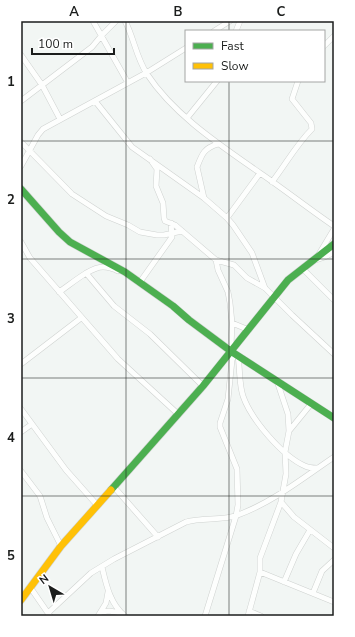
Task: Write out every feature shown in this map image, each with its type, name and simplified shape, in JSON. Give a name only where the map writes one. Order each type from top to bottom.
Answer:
[{"type":"street","points":[[21,101],[92,47],[116,21]]},
{"type":"street","points":[[125,21],[132,37],[138,60],[146,73],[157,88],[187,118],[218,144],[334,228],[315,258]]},
{"type":"street","points":[[216,30],[230,21]]},
{"type":"street","points":[[94,22],[128,83]]},
{"type":"street","points":[[92,47],[96,37],[94,22]]},
{"type":"street","points":[[325,45],[334,36]]},
{"type":"street","points":[[21,166],[40,132],[60,119],[146,73],[185,49]]},
{"type":"street","points":[[21,55],[42,85],[60,119]]},
{"type":"street","points":[[187,118],[216,82]]},
{"type":"street","points":[[272,182],[285,165],[297,145],[312,128],[311,123],[292,99],[298,82]]},
{"type":"street","points":[[95,101],[132,147],[204,198],[227,218],[252,253],[265,288]]},
{"type":"street","points":[[21,142],[72,194],[106,216],[128,224],[140,232],[157,235],[182,231]]},
{"type":"street","points":[[204,198],[197,167],[206,149],[210,146],[218,144]]},
{"type":"street","points":[[25,160],[38,159]]},
{"type":"street","points":[[150,159],[156,169],[156,186],[163,203],[164,218],[166,221],[182,231],[216,260],[234,265],[247,278],[265,288],[334,354]]},
{"type":"street","points":[[227,218],[260,173]]},
{"type":"street","points":[[21,189],[59,232],[70,242],[126,272],[234,353],[334,418]]},
{"type":"street","points":[[140,282],[170,242],[172,233],[171,223]]},
{"type":"street","points":[[21,242],[30,258],[118,359],[178,414]]},
{"type":"street","points":[[21,600],[61,546],[234,353],[274,296],[288,280],[334,244]]},
{"type":"street","points":[[315,258],[318,260],[333,254]]},
{"type":"street","points":[[216,260],[218,270],[228,292],[232,323],[231,344],[241,388],[246,402],[260,426],[285,452],[301,464],[307,467],[317,468]]},
{"type":"street","points":[[59,292],[86,273],[97,268],[103,267],[126,272]]},
{"type":"street","points":[[302,268],[334,300]]},
{"type":"street","points":[[86,273],[114,306],[150,334],[203,386]]},
{"type":"street","points":[[21,364],[81,318]]},
{"type":"street","points":[[232,323],[250,330]]},
{"type":"street","points":[[205,616],[236,516],[238,488],[237,469],[220,427],[228,399],[234,353]]},
{"type":"street","points":[[261,616],[249,614],[260,572],[260,558],[281,502],[286,474],[285,452],[288,431],[288,414],[277,381]]},
{"type":"street","points":[[288,431],[311,404]]},
{"type":"street","points":[[21,409],[66,470],[97,505]]},
{"type":"street","points":[[21,432],[32,424]]},
{"type":"street","points":[[30,587],[49,615],[81,581],[114,559],[193,520],[236,516],[300,482],[334,456]]},
{"type":"street","points":[[21,471],[40,496],[47,518],[61,546]]},
{"type":"street","points":[[114,487],[158,537]]},
{"type":"street","points":[[281,502],[289,513],[334,548]]},
{"type":"street","points":[[284,582],[296,554],[310,530]]},
{"type":"street","points":[[313,593],[322,571],[334,560]]},
{"type":"street","points":[[102,567],[108,592],[123,614]]},
{"type":"street","points":[[260,572],[334,602]]},
{"type":"street","points":[[100,614],[106,602],[108,592]]},
{"type":"street","points":[[100,614],[109,611],[123,614]]},
{"type":"traffic: fast","points":[[21,189],[59,232],[70,242],[125,272],[173,306],[189,320],[232,352],[334,418]]},
{"type":"traffic: fast","points":[[111,490],[203,386],[288,280],[334,244]]},
{"type":"traffic: slow","points":[[21,600],[61,546],[111,490]]}]
